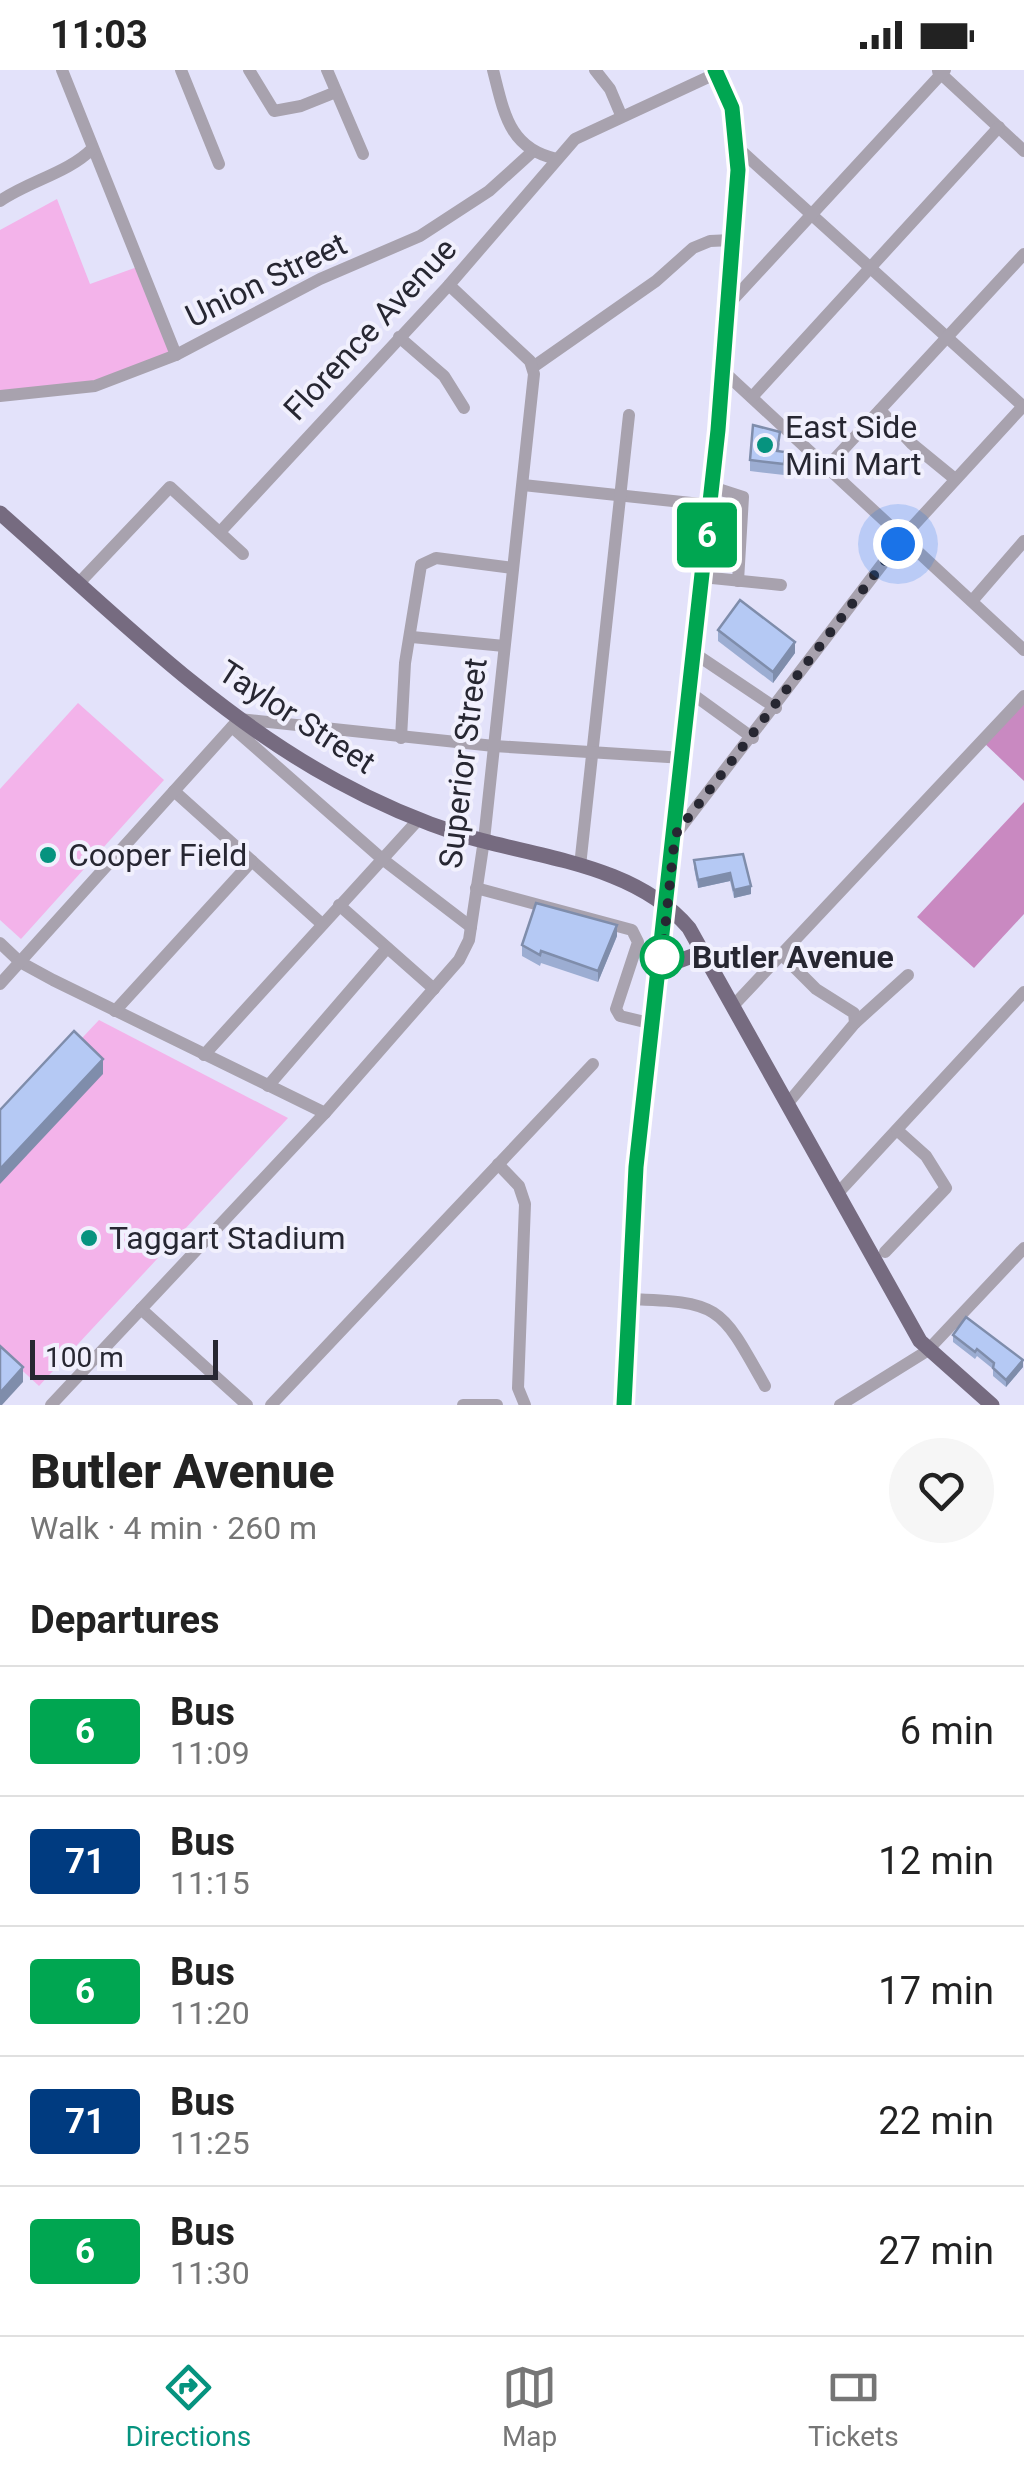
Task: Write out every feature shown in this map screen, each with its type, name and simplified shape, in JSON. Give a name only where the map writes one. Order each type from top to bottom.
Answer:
[{"type":"main road","points":[[624,1405],[636,1167],[691,693],[728,305],[738,148],[732,108],[716,72]]},
{"type":"main road","name":"Taylor Street","points":[[0,514],[236,723],[326,775],[418,819],[580,866],[668,903]]},
{"type":"main road","points":[[668,903],[703,952],[927,1351],[992,1405]]},
{"type":"main road","points":[[660,968],[703,952]]},
{"type":"street","points":[[62,70],[176,355]]},
{"type":"street","points":[[181,70],[219,164]]},
{"type":"street","points":[[249,70],[274,110],[336,92]]},
{"type":"street","points":[[327,70],[363,154]]},
{"type":"street","points":[[595,70],[610,89],[621,115]]},
{"type":"street","points":[[496,71],[515,136],[530,153],[557,159],[590,129],[716,72]]},
{"type":"street","points":[[728,305],[941,71],[1024,151]]},
{"type":"street","points":[[752,398],[999,128]]},
{"type":"street","points":[[675,835],[776,708],[903,537],[1024,406],[738,148]]},
{"type":"street","points":[[0,201],[26,184],[80,161],[92,149]]},
{"type":"street","name":"Union Street","points":[[0,396],[95,386],[176,355],[320,279],[420,236],[490,192],[530,153]]},
{"type":"street","name":"Florence Avenue","points":[[220,532],[449,285],[557,159]]},
{"type":"street","points":[[449,285],[533,367],[703,244],[732,240]]},
{"type":"street","points":[[828,466],[1024,254]]},
{"type":"street","points":[[400,336],[444,376],[464,408]]},
{"type":"street","name":"Superior Street","points":[[51,1405],[324,1114],[465,950],[484,840],[533,367]]},
{"type":"street","points":[[723,371],[1024,650]]},
{"type":"street","points":[[880,410],[911,444],[955,479]]},
{"type":"street","points":[[580,866],[629,415]]},
{"type":"street","points":[[523,485],[710,505]]},
{"type":"street","points":[[80,583],[170,487],[243,554]]},
{"type":"street","points":[[712,487],[743,497],[738,581]]},
{"type":"street","points":[[972,601],[1024,541]]},
{"type":"street","points":[[401,738],[405,662],[412,637],[417,573],[427,560],[513,568]]},
{"type":"street","points":[[702,577],[781,585]]},
{"type":"street","points":[[412,637],[504,646]]},
{"type":"street","points":[[694,653],[776,708]]},
{"type":"street","points":[[691,693],[752,738]]},
{"type":"street","points":[[733,1006],[1024,696]]},
{"type":"street","points":[[0,984],[236,723],[684,758]]},
{"type":"street","name":"Taylor Street","points":[[236,723],[382,858],[471,927]]},
{"type":"street","points":[[174,791],[322,924]]},
{"type":"street","points":[[204,1055],[418,819]]},
{"type":"street","points":[[115,1010],[252,861]]},
{"type":"street","points":[[476,888],[632,930],[638,942],[616,1009],[620,1016],[653,1024]]},
{"type":"street","points":[[338,905],[434,990]]},
{"type":"street","points":[[0,943],[20,962],[324,1114]]},
{"type":"street","points":[[268,1086],[387,948]]},
{"type":"street","points":[[782,955],[816,989],[854,1013],[855,1023]]},
{"type":"street","points":[[788,1103],[855,1023],[908,975]]},
{"type":"street","points":[[838,1193],[1024,992]]},
{"type":"street","points":[[271,1405],[593,1064]]},
{"type":"street","points":[[885,1252],[946,1188],[926,1156],[896,1130]]},
{"type":"street","points":[[498,1164],[519,1186],[526,1204],[518,1388],[525,1405]]},
{"type":"street","points":[[840,1405],[927,1351],[1022,1253]]},
{"type":"street","points":[[628,1299],[695,1302],[712,1308],[745,1350],[765,1386]]},
{"type":"street","points":[[141,1309],[246,1405]]},
{"type":"street","points":[[462,1405],[497,1405]]},
{"type":"shaded area","points":[[57,199],[90,284],[140,266],[176,355],[131,376],[0,396],[0,230]]},
{"type":"shaded area","points":[[1024,696],[1024,781],[982,741]]},
{"type":"shaded area","name":"Cooper Field","points":[[78,703],[164,780],[21,939],[0,920],[0,789]]},
{"type":"shaded area","points":[[1024,802],[1024,914],[974,968],[917,917]]},
{"type":"shaded area","name":"Taggart Stadium","points":[[99,1020],[288,1118],[39,1386],[0,1350],[0,1125]]},
{"type":"building","points":[[753,425],[780,432],[777,451],[785,452],[784,464],[750,460]]},
{"type":"building","points":[[740,600],[795,642],[773,672],[718,630]]},
{"type":"building","points":[[743,854],[751,886],[734,890],[730,873],[698,880],[694,860]]},
{"type":"building","points":[[536,903],[617,925],[598,971],[541,951],[540,955],[522,945]]},
{"type":"building","points":[[74,1031],[103,1059],[0,1169],[0,1110]]},
{"type":"building","points":[[966,1317],[1023,1360],[1006,1380],[993,1368],[994,1363],[953,1335]]},
{"type":"building","points":[[0,1346],[23,1367],[0,1393]]},
{"type":"bus line","name":"6","points":[[624,1405],[636,1167],[689,714],[718,430],[738,170],[732,108],[715,70]]},
{"type":"place","name":"East Side Mini Mart","points":[[765,445]]},
{"type":"place","name":"Cooper Field","points":[[48,855]]},
{"type":"place","name":"Butler Avenue","points":[[662,957]]},
{"type":"place","name":"Taggart Stadium","points":[[89,1238]]},
{"type":"route","points":[[662,957],[675,835],[792,688],[898,544]]}]
